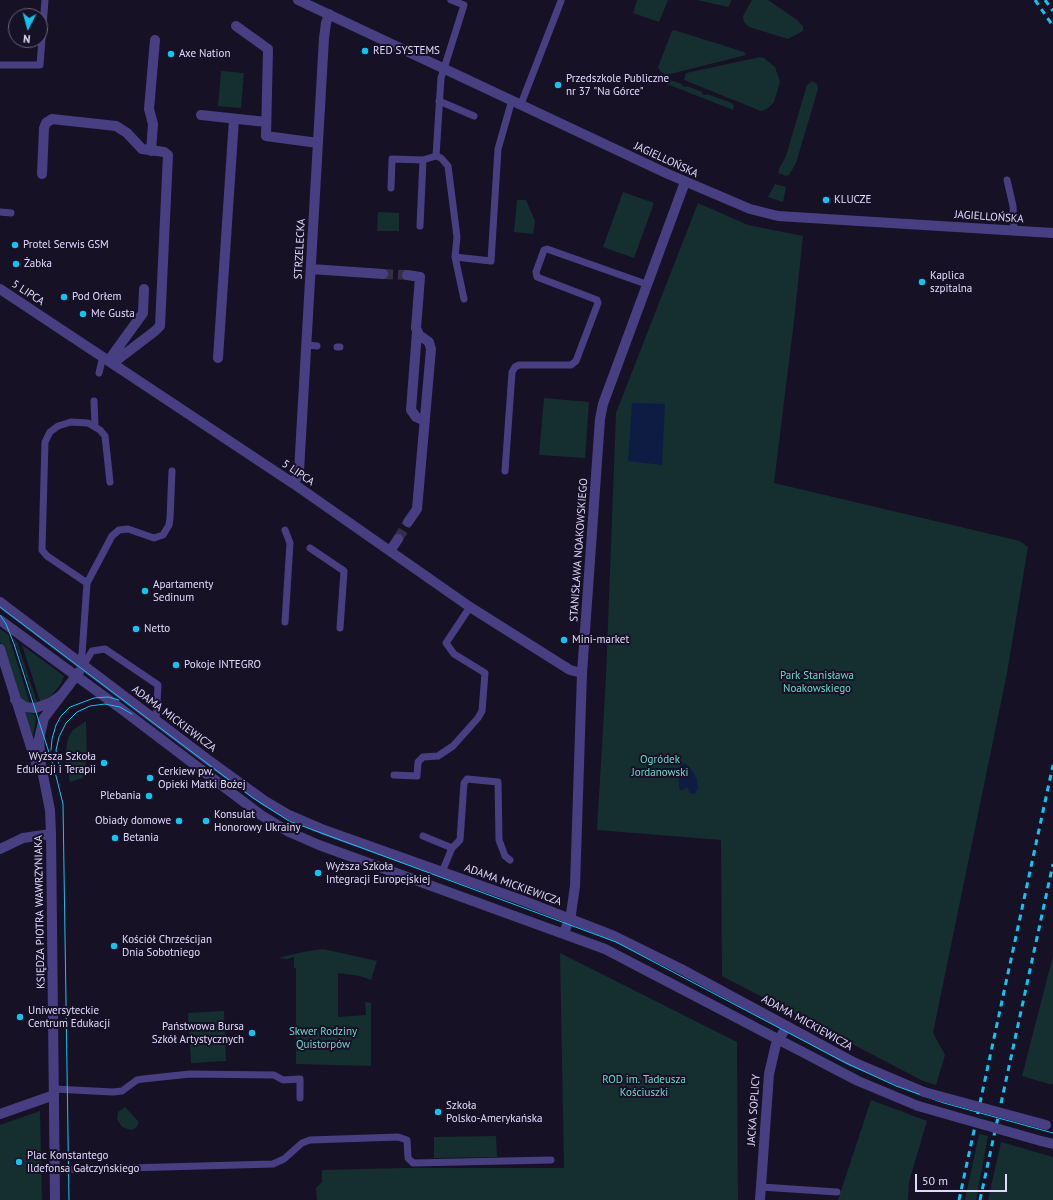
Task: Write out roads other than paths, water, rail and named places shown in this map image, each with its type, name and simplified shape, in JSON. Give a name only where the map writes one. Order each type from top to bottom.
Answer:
[{"type":"street","name":"JAGIELLOŃSKA","points":[[298,0],[738,206],[778,216],[1053,233]]},
{"type":"street","name":"STRZELECKA","points":[[294,484],[299,471],[325,32],[329,14]]},
{"type":"street","points":[[236,26],[268,49],[266,136],[318,143]]},
{"type":"street","points":[[151,150],[154,124],[149,109],[155,40]]},
{"type":"street","points":[[201,115],[266,122]]},
{"type":"street","points":[[218,358],[234,119]]},
{"type":"street","points":[[42,174],[44,128],[46,123],[52,120],[116,126],[127,133],[140,148],[166,153],[169,158],[161,322],[155,332],[108,360]]},
{"type":"street","name":"STANISŁAWA NOAKOWSKIEGO","points":[[564,933],[569,918],[576,869],[582,673],[600,419],[603,404],[646,284],[685,182]]},
{"type":"street","points":[[311,269],[383,274]]},
{"type":"street","points":[[407,276],[420,277],[411,410],[416,417],[425,421]]},
{"type":"street","name":"5 LIPCA","points":[[0,289],[294,484],[470,606],[570,670],[582,673]]},
{"type":"street","points":[[108,360],[144,313],[144,290]]},
{"type":"street","points":[[408,522],[417,509],[431,349],[429,342],[417,332]]},
{"type":"street","points":[[390,551],[398,539]]},
{"type":"street","name":"ADAMA MICKIEWICZA","points":[[0,602],[80,664],[265,801],[292,816],[324,830],[569,918],[614,936],[648,952],[866,1068],[924,1092],[1049,1126]]},
{"type":"street","points":[[0,620],[120,708],[260,815],[289,832],[319,845],[564,933],[624,958],[858,1081],[918,1106],[1053,1144]]},
{"type":"street","name":"KSIĘDZA PIOTRA WAWRZYNIAKA","points":[[0,649],[15,700],[46,792]]},
{"type":"street","name":"KSIĘDZA PIOTRA WAWRZYNIAKA","points":[[55,1200],[51,834],[50,810],[40,759],[39,733],[44,718],[75,676],[80,664]]},
{"type":"street","name":"KSIĘDZA PIOTRA WAWRZYNIAKA","points":[[15,700],[23,706],[31,708],[50,703],[60,696]]},
{"type":"street","points":[[0,849],[23,838],[51,834]]},
{"type":"street","name":"JACKA SOPLICY","points":[[760,1200],[769,1074],[772,1058],[779,1039],[787,1026]]},
{"type":"street","points":[[0,1114],[54,1092]]},
{"type":"lane","points":[[0,65],[40,65],[45,0]]},
{"type":"lane","points":[[436,156],[440,78],[464,5],[451,0]]},
{"type":"lane","points":[[455,257],[490,261],[498,149],[561,1]]},
{"type":"lane","points":[[439,101],[474,116]]},
{"type":"lane","points":[[391,188],[392,159],[423,160],[436,156],[441,158],[448,166],[457,237],[455,257],[464,299]]},
{"type":"lane","points":[[420,226],[423,160]]},
{"type":"lane","points":[[1007,180],[1013,206],[1014,231]]},
{"type":"lane","points":[[0,212],[11,213]]},
{"type":"lane","points":[[505,471],[512,372],[515,367],[519,365],[571,365],[576,361],[598,303],[597,300],[537,277],[536,272],[544,250],[547,249],[646,284]]},
{"type":"lane","points":[[307,345],[317,346]]},
{"type":"lane","points":[[99,373],[108,360]]},
{"type":"lane","points":[[94,401],[94,426]]},
{"type":"lane","points":[[87,583],[48,556],[42,550],[45,442],[50,432],[65,423],[80,422],[94,426],[105,436],[110,482]]},
{"type":"lane","points":[[80,664],[87,583],[112,536],[119,530],[128,529],[154,538],[163,535],[169,525],[170,518],[172,471]]},
{"type":"lane","points":[[284,622],[290,543],[285,530]]},
{"type":"lane","points":[[310,548],[344,571],[340,628]]},
{"type":"lane","points":[[394,775],[416,776],[418,762],[423,757],[438,756],[452,746],[478,718],[482,711],[485,673],[454,654],[446,643],[470,606]]},
{"type":"lane","points":[[80,664],[92,651],[105,649],[158,685],[156,720]]},
{"type":"lane","points":[[442,872],[452,848],[460,840],[464,780],[496,781],[499,784],[499,840],[505,856],[510,860]]},
{"type":"lane","points":[[423,836],[452,848]]},
{"type":"lane","points":[[54,1092],[122,1091],[137,1080],[190,1074],[274,1075],[282,1080],[300,1079],[300,1098]]},
{"type":"lane","points":[[55,1170],[273,1164],[284,1159],[302,1144],[310,1140],[398,1137],[407,1140],[408,1158],[413,1163],[551,1160]]},
{"type":"lane","points":[[761,1187],[837,1192]]},
{"type":"water","points":[[632,403],[665,404],[662,465],[628,461]]},
{"type":"water","points":[[685,763],[692,770],[697,779],[698,788],[695,794],[690,793],[687,787],[681,791],[679,788],[679,771],[682,764]]},
{"type":"tunnel","points":[[383,274],[407,275]]},
{"type":"tunnel","points":[[398,539],[408,522]]},
{"type":"tram line","points":[[0,607],[253,798],[289,821],[616,942],[844,1062],[896,1086],[944,1103],[1053,1133]]},
{"type":"tram line","points":[[0,615],[6,624],[14,644],[54,768],[63,804],[69,1200]]},
{"type":"tram line","points":[[51,750],[56,725],[61,716],[70,707],[94,698],[108,697],[119,700]]},
{"type":"tram line","points":[[59,766],[56,750],[59,737],[66,723],[77,712],[90,706],[105,704],[120,707],[132,714]]},
{"type":"railway","points":[[1035,0],[1053,26]]},
{"type":"railway","points":[[1045,0],[1053,11]]},
{"type":"railway","points":[[959,1200],[1053,765]]},
{"type":"railway","points":[[980,1200],[1053,864]]},
{"type":"place","name":"RED SYSTEMS","points":[[365,51]]},
{"type":"place","name":"Axe Nation","points":[[171,54]]},
{"type":"place","name":"Przedszkole Publiczne nr 37 \"Na Górce\"","points":[[558,85]]},
{"type":"place","name":"KLUCZE","points":[[826,200]]},
{"type":"place","name":"Protel Serwis GSM","points":[[15,245]]},
{"type":"place","name":"Żabka","points":[[16,264]]},
{"type":"place","name":"Kaplica szpitalna","points":[[922,282]]},
{"type":"place","name":"Pod Orłem","points":[[64,297]]},
{"type":"place","name":"Me Gusta","points":[[83,314]]},
{"type":"place","name":"Apartamenty Sedinum","points":[[145,591]]},
{"type":"place","name":"Netto","points":[[136,629]]},
{"type":"place","name":"Mini-market","points":[[564,640]]},
{"type":"place","name":"Pokoje INTEGRO","points":[[176,665]]},
{"type":"place","name":"Wyższa Szkoła Edukacji i Terapii","points":[[104,763]]},
{"type":"place","name":"Cerkiew pw. Opieki Matki Bożej","points":[[150,778]]},
{"type":"place","name":"Plebania","points":[[149,796]]},
{"type":"place","name":"Obiady domowe","points":[[179,821]]},
{"type":"place","name":"Konsulat Honorowy Ukrainy","points":[[206,821]]},
{"type":"place","name":"Betania","points":[[115,838]]},
{"type":"place","name":"Wyższa Szkoła Integracji Europejskiej","points":[[318,873]]},
{"type":"place","name":"Kościół Chrześcijan Dnia Sobotniego","points":[[114,946]]},
{"type":"place","name":"Uniwersyteckie Centrum Edukacji","points":[[20,1017]]},
{"type":"place","name":"Państwowa Bursa Szkół Artystycznych","points":[[252,1033]]},
{"type":"place","name":"Szkoła Polsko-Amerykańska","points":[[438,1112]]},
{"type":"place","name":"Plac Konstantego Ildefonsa Gałczyńskiego","points":[[19,1162]]},
{"type":"park label","name":"Park Stanisława Noakowskiego","points":[[817,682]]},
{"type":"park label","name":"Ogródek Jordanowski","points":[[660,766]]},
{"type":"park label","name":"Skwer Rodziny Quistorpów","points":[[323,1038]]},
{"type":"park label","name":"ROD im. Tadeusza Kościuszki","points":[[644,1086]]}]
